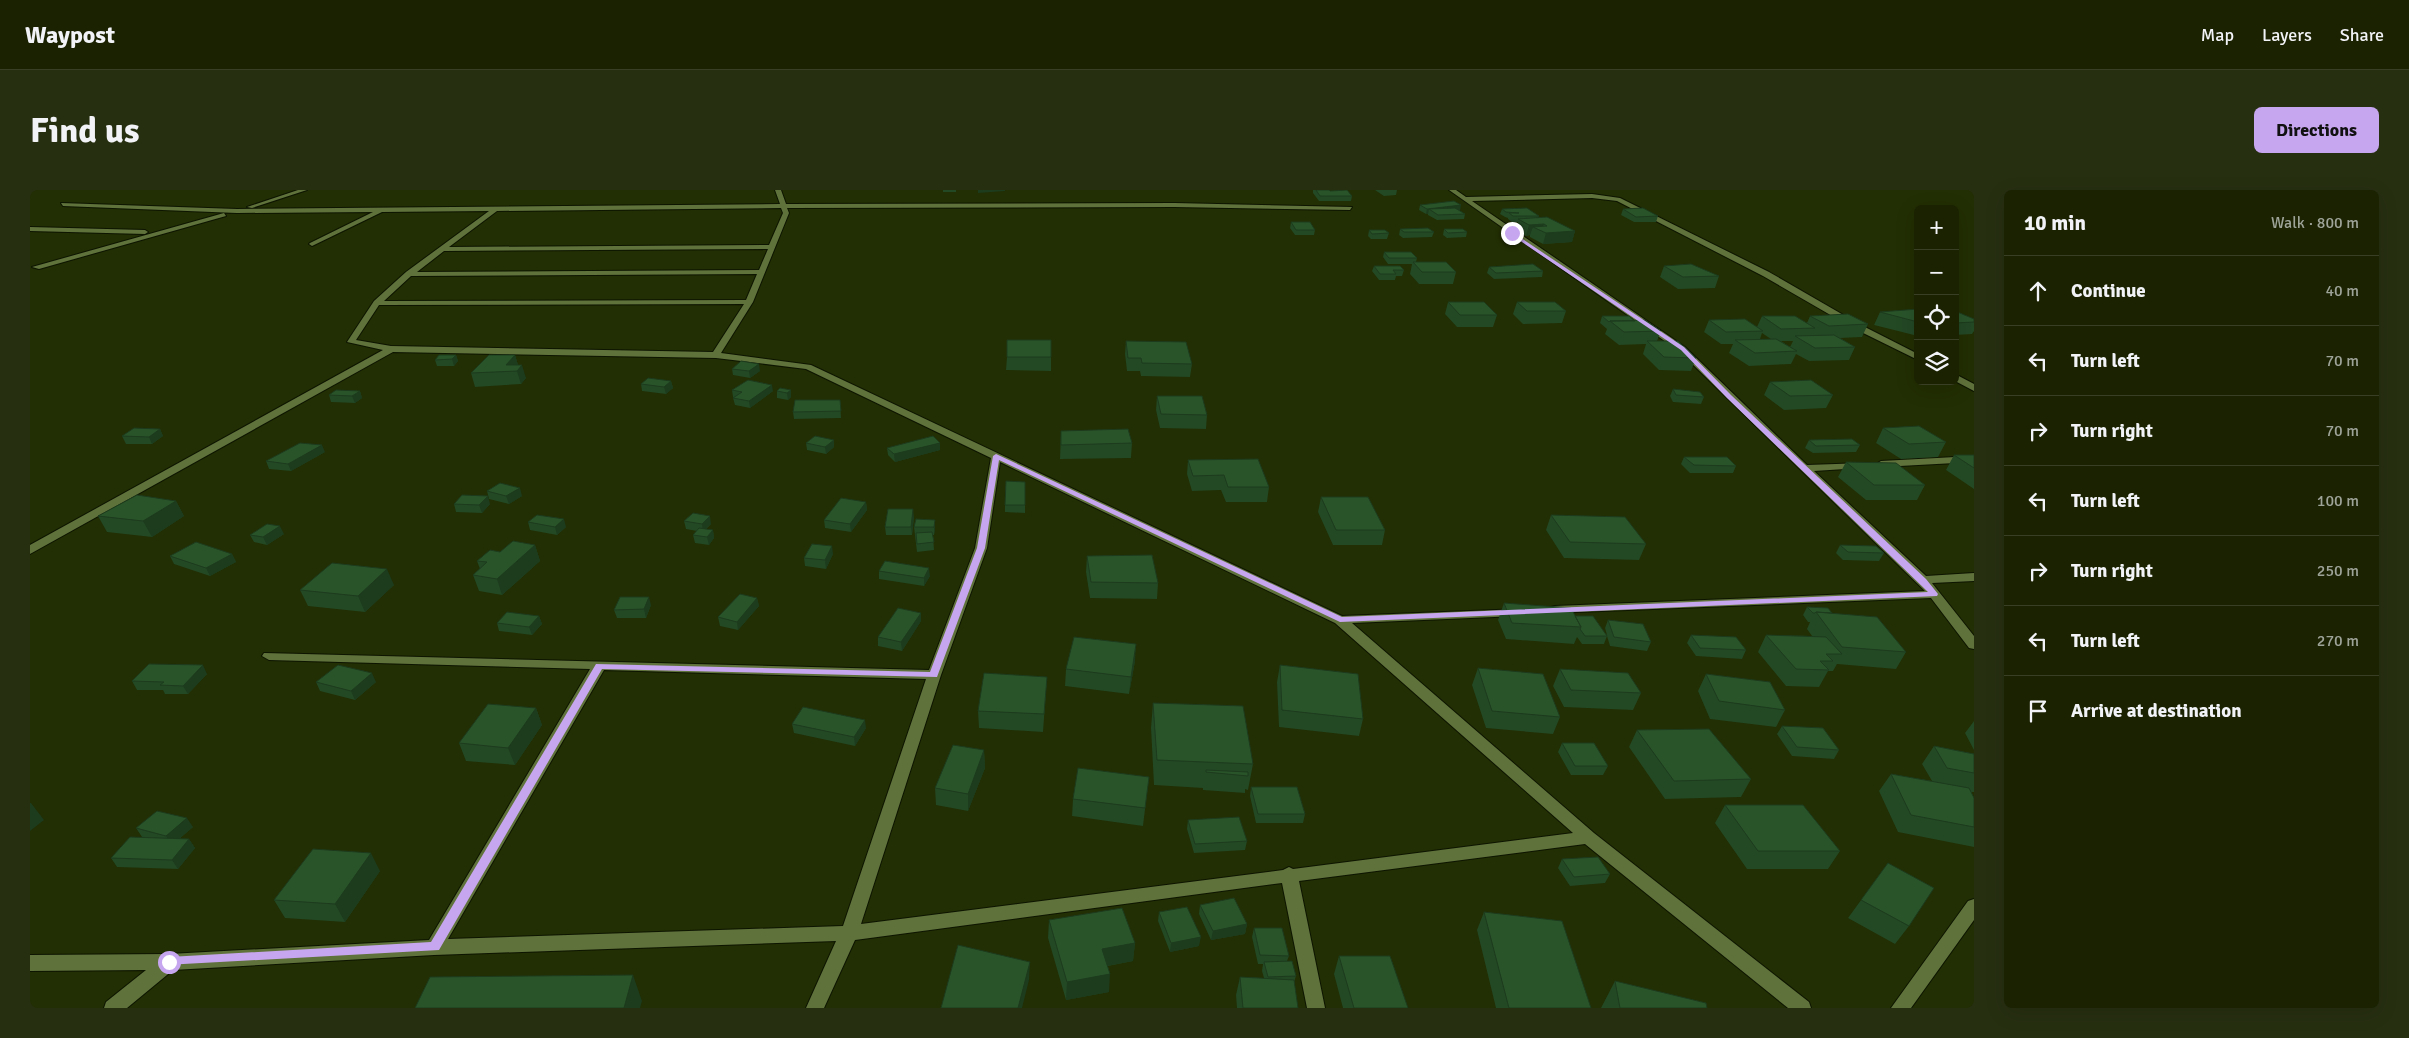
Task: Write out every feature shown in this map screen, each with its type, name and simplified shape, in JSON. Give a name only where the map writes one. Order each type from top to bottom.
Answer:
[{"type":"street","points":[[36,267],[237,211],[304,190]]},
{"type":"street","points":[[716,355],[749,302],[786,213],[778,190]]},
{"type":"street","points":[[1452,190],[1682,348],[1729,396],[1923,580],[1974,645]]},
{"type":"street","points":[[1465,199],[1592,196],[1618,199],[1766,274],[1856,326],[1914,355]]},
{"type":"street","points":[[63,204],[237,211],[784,206],[1174,205],[1350,208]]},
{"type":"street","points":[[496,208],[409,274],[377,303],[351,342],[392,349],[716,355],[808,367],[1340,620],[1588,836],[1802,1008]]},
{"type":"street","points":[[312,244],[381,209]]},
{"type":"street","points":[[30,230],[157,233]]},
{"type":"street","points":[[442,249],[772,248]]},
{"type":"street","points":[[409,274],[761,272]]},
{"type":"street","points":[[377,303],[749,302]]},
{"type":"street","points":[[30,550],[392,349]]},
{"type":"street","points":[[1959,379],[1974,388]]},
{"type":"street","points":[[814,1008],[850,933],[934,675],[981,548],[996,456]]},
{"type":"street","points":[[1804,468],[1974,459]]},
{"type":"street","points":[[1923,580],[1974,577]]},
{"type":"street","points":[[1340,620],[1934,594]]},
{"type":"street","points":[[269,656],[934,675]]},
{"type":"street","points":[[434,947],[599,666]]},
{"type":"street","points":[[30,963],[169,962],[434,947],[850,933],[1588,836]]},
{"type":"street","points":[[1289,874],[1316,1008]]},
{"type":"street","points":[[1900,1008],[1974,906]]},
{"type":"street","points":[[113,1008],[169,962]]},
{"type":"building","points":[[1316,190],[1347,190],[1352,196],[1320,196]]},
{"type":"building","points":[[1454,201],[1461,205],[1427,209],[1420,205]]},
{"type":"building","points":[[1455,208],[1465,214],[1438,215],[1429,209]]},
{"type":"building","points":[[1527,208],[1539,216],[1513,216],[1509,213],[1519,213],[1506,212],[1502,209]]},
{"type":"building","points":[[1643,208],[1658,216],[1636,217],[1623,209]]},
{"type":"building","points":[[1547,217],[1575,231],[1546,233],[1533,227],[1547,226],[1544,224],[1529,225],[1518,219]]},
{"type":"building","points":[[1291,222],[1310,222],[1315,230],[1296,230]]},
{"type":"building","points":[[1428,228],[1434,232],[1404,232],[1400,229]]},
{"type":"building","points":[[1444,229],[1463,229],[1467,232],[1448,233]]},
{"type":"building","points":[[1369,230],[1385,230],[1389,233],[1372,234]]},
{"type":"building","points":[[1384,252],[1411,252],[1417,258],[1389,258]]},
{"type":"building","points":[[1413,262],[1446,262],[1456,272],[1422,272]]},
{"type":"building","points":[[1533,264],[1543,271],[1496,273],[1489,267]]},
{"type":"building","points":[[1691,264],[1719,276],[1683,277],[1664,266]]},
{"type":"building","points":[[1374,266],[1400,266],[1404,270],[1393,270],[1396,274],[1380,274]]},
{"type":"building","points":[[1448,302],[1484,302],[1497,315],[1460,315]]},
{"type":"building","points":[[1517,302],[1555,302],[1566,311],[1527,311]]},
{"type":"building","points":[[1914,309],[1914,321],[1880,312]]},
{"type":"building","points":[[1959,313],[1974,319],[1974,322],[1959,323]]},
{"type":"building","points":[[1848,314],[1868,324],[1829,326],[1810,316]]},
{"type":"building","points":[[1602,316],[1629,316],[1635,321],[1609,322]]},
{"type":"building","points":[[1762,316],[1795,316],[1815,328],[1781,329]]},
{"type":"building","points":[[1745,319],[1763,331],[1726,332],[1709,320]]},
{"type":"building","points":[[1645,320],[1661,331],[1624,332],[1610,321]]},
{"type":"building","points":[[1834,335],[1855,347],[1815,348],[1795,336]]},
{"type":"building","points":[[1776,339],[1797,351],[1755,353],[1735,340]]},
{"type":"building","points":[[1007,340],[1051,340],[1051,357],[1007,357]]},
{"type":"building","points":[[1126,341],[1186,342],[1192,364],[1142,363],[1141,358],[1128,358]]},
{"type":"building","points":[[1647,341],[1678,341],[1696,358],[1664,357]]},
{"type":"building","points":[[439,355],[456,355],[452,359],[435,360]]},
{"type":"building","points":[[489,355],[515,355],[506,365],[522,365],[517,371],[471,373]]},
{"type":"building","points":[[741,361],[759,364],[749,371],[732,369]]},
{"type":"building","points":[[648,378],[671,381],[664,387],[641,384]]},
{"type":"building","points":[[748,380],[772,385],[749,401],[733,398],[742,392],[732,390]]},
{"type":"building","points":[[1811,380],[1833,395],[1790,396],[1770,382]]},
{"type":"building","points":[[780,388],[791,390],[787,393],[777,391]]},
{"type":"building","points":[[1673,389],[1700,392],[1704,397],[1676,395]]},
{"type":"building","points":[[336,390],[360,391],[352,396],[329,395]]},
{"type":"building","points":[[1157,396],[1202,396],[1207,415],[1161,414]]},
{"type":"building","points":[[795,400],[840,400],[841,411],[793,412]]},
{"type":"building","points":[[1919,426],[1946,442],[1909,444],[1883,428]]},
{"type":"building","points":[[134,428],[160,429],[149,437],[122,436]]},
{"type":"building","points":[[1128,429],[1132,443],[1061,445],[1061,431]]},
{"type":"building","points":[[815,436],[834,440],[825,447],[806,443]]},
{"type":"building","points":[[933,436],[940,443],[894,454],[887,448]]},
{"type":"building","points":[[1852,439],[1860,445],[1816,446],[1809,440]]},
{"type":"building","points":[[300,443],[322,445],[288,464],[266,461]]},
{"type":"building","points":[[1954,455],[1974,455],[1974,468]]},
{"type":"building","points":[[1684,457],[1727,457],[1736,466],[1694,465]]},
{"type":"building","points":[[1258,459],[1269,487],[1228,487],[1224,475],[1193,476],[1188,460]]},
{"type":"building","points":[[1846,462],[1896,463],[1925,485],[1874,485]]},
{"type":"building","points":[[1006,481],[1025,482],[1025,505],[1005,505]]},
{"type":"building","points":[[500,483],[520,488],[506,496],[487,491]]},
{"type":"building","points":[[137,495],[176,501],[143,521],[98,516]]},
{"type":"building","points":[[462,495],[488,496],[479,505],[454,504]]},
{"type":"building","points":[[1321,497],[1368,497],[1385,530],[1336,530]]},
{"type":"building","points":[[841,498],[866,502],[850,524],[824,520]]},
{"type":"building","points":[[888,509],[913,509],[911,527],[885,527]]},
{"type":"building","points":[[693,513],[710,516],[702,524],[684,521]]},
{"type":"building","points":[[537,515],[564,519],[555,527],[528,522]]},
{"type":"building","points":[[1551,515],[1625,517],[1646,544],[1570,542]]},
{"type":"building","points":[[916,519],[935,520],[934,527],[914,527]]},
{"type":"building","points":[[267,524],[280,526],[263,537],[250,535]]},
{"type":"building","points":[[699,528],[713,530],[707,537],[693,535]]},
{"type":"building","points":[[932,532],[934,542],[917,544],[916,533]]},
{"type":"building","points":[[513,541],[535,545],[497,579],[473,575],[487,562],[477,561],[490,550],[500,552]]},
{"type":"building","points":[[196,542],[232,554],[206,568],[170,556]]},
{"type":"building","points":[[812,544],[832,546],[825,560],[804,558]]},
{"type":"building","points":[[1840,545],[1876,546],[1884,553],[1848,552]]},
{"type":"building","points":[[1152,555],[1158,583],[1091,582],[1087,556]]},
{"type":"building","points":[[885,561],[929,568],[924,578],[879,571]]},
{"type":"building","points":[[332,563],[387,569],[358,596],[300,590]]},
{"type":"building","points":[[740,594],[757,598],[737,622],[718,617]]},
{"type":"building","points":[[620,597],[649,597],[644,609],[614,610]]},
{"type":"building","points":[[1504,603],[1571,608],[1581,627],[1512,623]]},
{"type":"building","points":[[1807,607],[1828,608],[1832,613],[1813,613]]},
{"type":"building","points":[[898,608],[921,613],[901,642],[878,637]]},
{"type":"building","points":[[507,612],[539,616],[529,627],[497,623]]},
{"type":"building","points":[[1816,612],[1877,617],[1906,652],[1842,647]]},
{"type":"building","points":[[1575,616],[1593,616],[1607,636],[1585,636]]},
{"type":"building","points":[[1608,620],[1643,624],[1651,642],[1614,637]]},
{"type":"building","points":[[1691,635],[1736,637],[1746,650],[1700,648]]},
{"type":"building","points":[[1766,635],[1826,637],[1842,654],[1826,654],[1833,661],[1820,661],[1829,670],[1796,669]]},
{"type":"building","points":[[1074,637],[1136,644],[1131,677],[1066,669]]},
{"type":"building","points":[[149,664],[203,665],[183,686],[160,685],[164,682],[132,681]]},
{"type":"building","points":[[338,665],[372,673],[351,691],[316,682]]},
{"type":"building","points":[[1280,665],[1358,674],[1363,719],[1282,710]]},
{"type":"building","points":[[1478,668],[1543,674],[1560,717],[1492,711]]},
{"type":"building","points":[[1560,669],[1628,673],[1641,693],[1571,690]]},
{"type":"building","points":[[984,673],[1047,677],[1044,714],[978,711]]},
{"type":"building","points":[[1706,674],[1770,682],[1785,710],[1719,701]]},
{"type":"building","points":[[1153,703],[1243,706],[1253,764],[1157,760]]},
{"type":"building","points":[[488,704],[536,708],[508,748],[459,743]]},
{"type":"building","points":[[803,707],[865,720],[854,737],[792,724]]},
{"type":"building","points":[[1782,726],[1823,728],[1839,750],[1797,747]]},
{"type":"building","points":[[1709,729],[1751,779],[1674,781],[1637,730]]},
{"type":"building","points":[[1562,743],[1594,743],[1608,766],[1575,766]]},
{"type":"building","points":[[953,745],[984,750],[968,794],[935,788]]},
{"type":"building","points":[[1934,746],[1974,754],[1974,773],[1947,768]]},
{"type":"building","points":[[1078,768],[1149,777],[1145,808],[1073,799]]},
{"type":"building","points":[[1206,770],[1248,772],[1248,776],[1206,772]]},
{"type":"building","points":[[1891,774],[1969,788],[1974,798],[1974,827],[1911,815]]},
{"type":"building","points":[[1251,787],[1297,787],[1305,814],[1258,814]]},
{"type":"building","points":[[1725,805],[1803,805],[1840,851],[1758,851]]},
{"type":"building","points":[[157,811],[187,818],[166,836],[136,828]]},
{"type":"building","points":[[1239,817],[1247,841],[1195,844],[1188,820]]},
{"type":"building","points":[[130,837],[189,839],[172,860],[111,858]]},
{"type":"building","points":[[313,849],[371,853],[335,904],[274,900]]},
{"type":"building","points":[[1598,857],[1610,874],[1574,877],[1562,859]]},
{"type":"building","points":[[1888,863],[1934,888],[1909,926],[1861,900]]},
{"type":"building","points":[[1234,898],[1247,924],[1213,931],[1200,905]]},
{"type":"building","points":[[1187,907],[1201,937],[1171,943],[1159,912]]},
{"type":"building","points":[[1122,908],[1135,943],[1102,949],[1110,974],[1067,982],[1049,920]]},
{"type":"building","points":[[1484,912],[1562,921],[1591,1008],[1509,1008]]},
{"type":"building","points":[[1254,928],[1282,928],[1289,956],[1260,955]]},
{"type":"building","points":[[958,945],[1030,962],[1018,1008],[941,1008]]},
{"type":"building","points":[[1339,956],[1390,956],[1408,1008],[1354,1008]]},
{"type":"building","points":[[1292,961],[1296,976],[1268,977],[1264,962]]},
{"type":"building","points":[[633,975],[624,1008],[415,1008],[430,977]]},
{"type":"building","points":[[1240,977],[1294,980],[1298,1008],[1243,1008]]},
{"type":"building","points":[[1615,981],[1706,1003],[1707,1008],[1620,1008]]},
{"type":"route","points":[[169,962],[434,947],[599,666],[934,675],[981,548],[996,456],[1340,620],[1934,594],[1923,580],[1729,396],[1682,348],[1512,233]]}]
